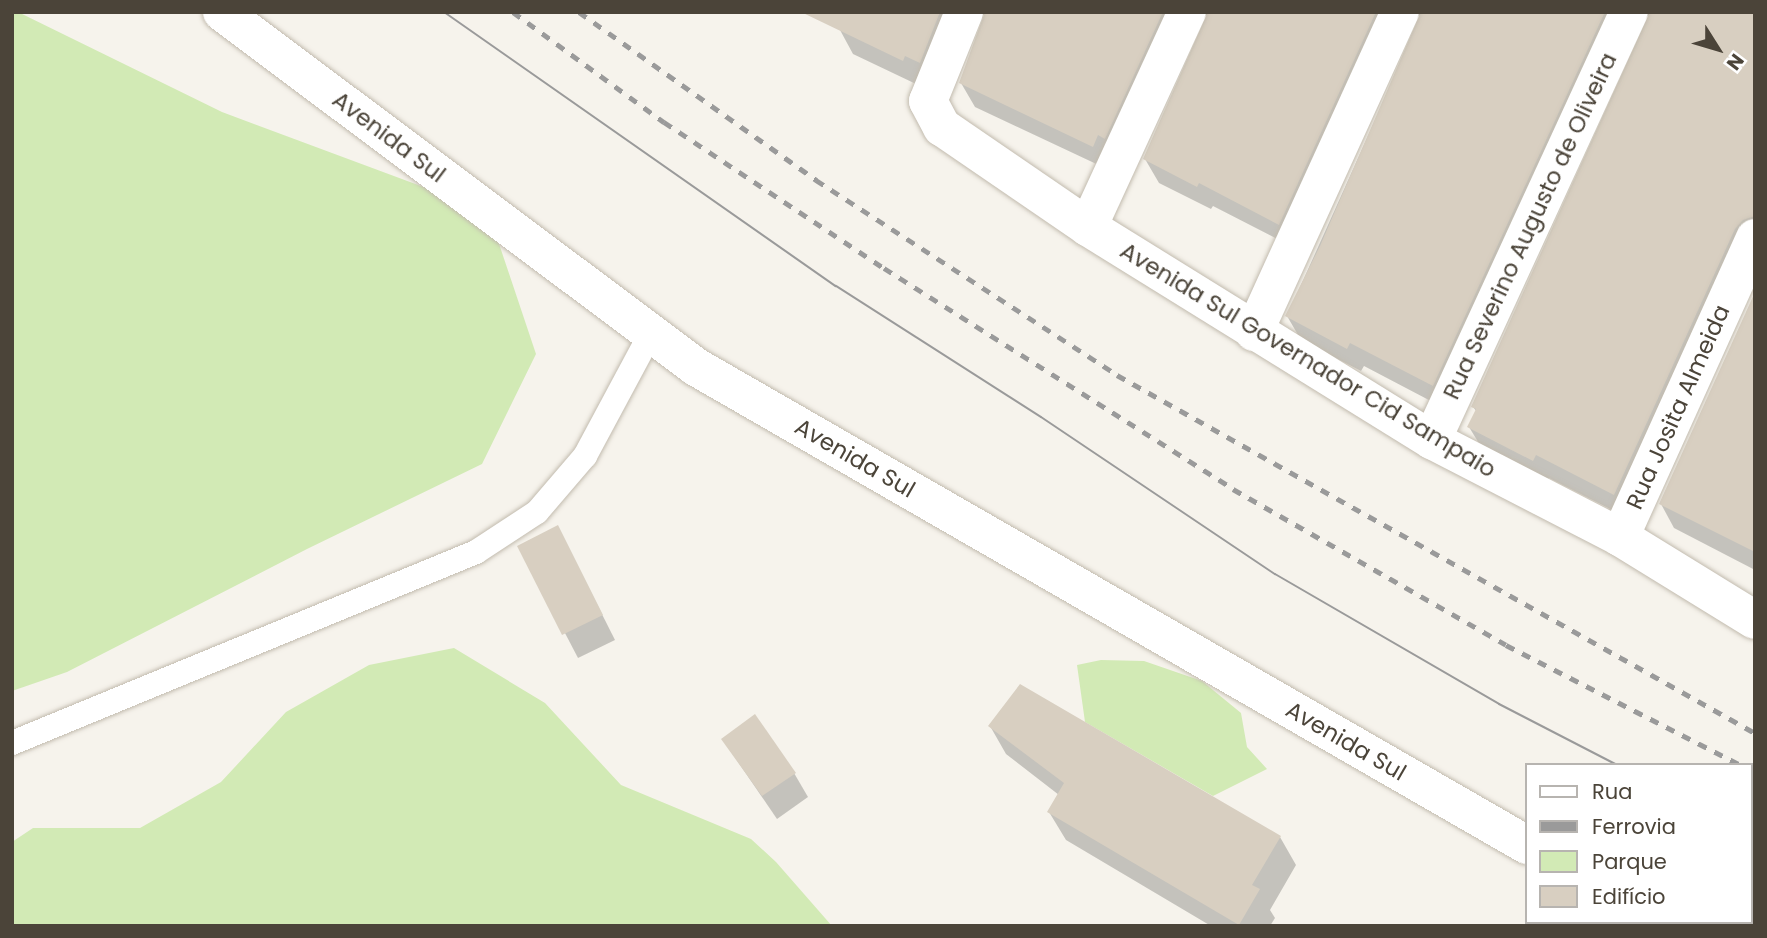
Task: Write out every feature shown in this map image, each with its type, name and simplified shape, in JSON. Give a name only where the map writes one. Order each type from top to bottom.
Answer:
[{"type":"street","name":"Avenida Sul","points":[[222,12],[696,367],[1526,844]]},
{"type":"street","name":"Avenida Sul Governador Cid Sampaio","points":[[964,12],[928,101],[942,127],[1088,227],[1432,440],[1619,537],[1755,620]]},
{"type":"street","points":[[1088,227],[1187,12]]},
{"type":"street","points":[[1254,332],[1400,12]]},
{"type":"street","name":"Rua Severino Augusto de Oliveira","points":[[1432,440],[1629,12]]},
{"type":"street","name":"Rua Josita Almeida","points":[[1619,537],[1755,238]]},
{"type":"lane","points":[[12,743],[476,552],[537,512],[585,456],[651,333]]},
{"type":"green space","points":[[12,12],[18,12],[222,112],[488,211],[536,354],[482,464],[307,549],[67,672],[12,691]]},
{"type":"green space","points":[[454,648],[545,703],[621,785],[751,839],[776,862],[832,926],[12,926],[12,842],[33,828],[140,828],[221,782],[286,712],[369,665]]},
{"type":"green space","points":[[1101,660],[1144,661],[1202,681],[1241,713],[1247,747],[1267,769],[1213,796],[1085,722],[1077,665]]},
{"type":"building","points":[[801,12],[940,12],[920,63],[905,56],[903,61]]},
{"type":"building","points":[[985,12],[1163,12],[1105,139],[1098,135],[1093,147],[959,83]]},
{"type":"building","points":[[1208,12],[1376,12],[1279,225],[1199,183],[1197,187],[1143,159]]},
{"type":"building","points":[[1421,12],[1605,12],[1433,386],[1350,343],[1347,349],[1285,316],[1320,246]]},
{"type":"building","points":[[1650,12],[1755,12],[1755,216],[1743,220],[1735,229],[1614,495],[1536,455],[1533,461],[1467,427],[1476,409],[1471,407]]},
{"type":"building","points":[[1755,292],[1755,552],[1659,504]]},
{"type":"building","points":[[558,525],[603,615],[562,635],[517,546]]},
{"type":"building","points":[[1020,684],[1281,836],[1252,885],[1260,889],[1239,925],[1047,812],[1064,783],[988,726]]},
{"type":"building","points":[[755,714],[796,773],[762,796],[721,739]]},
{"type":"tram line","points":[[444,12],[836,286],[1041,417],[1275,574],[1499,704],[1613,763]]},
{"type":"railway","points":[[513,12],[664,122],[884,268],[1233,489],[1506,645],[1736,763]]},
{"type":"railway","points":[[579,12],[816,180],[1117,375],[1755,733]]}]
